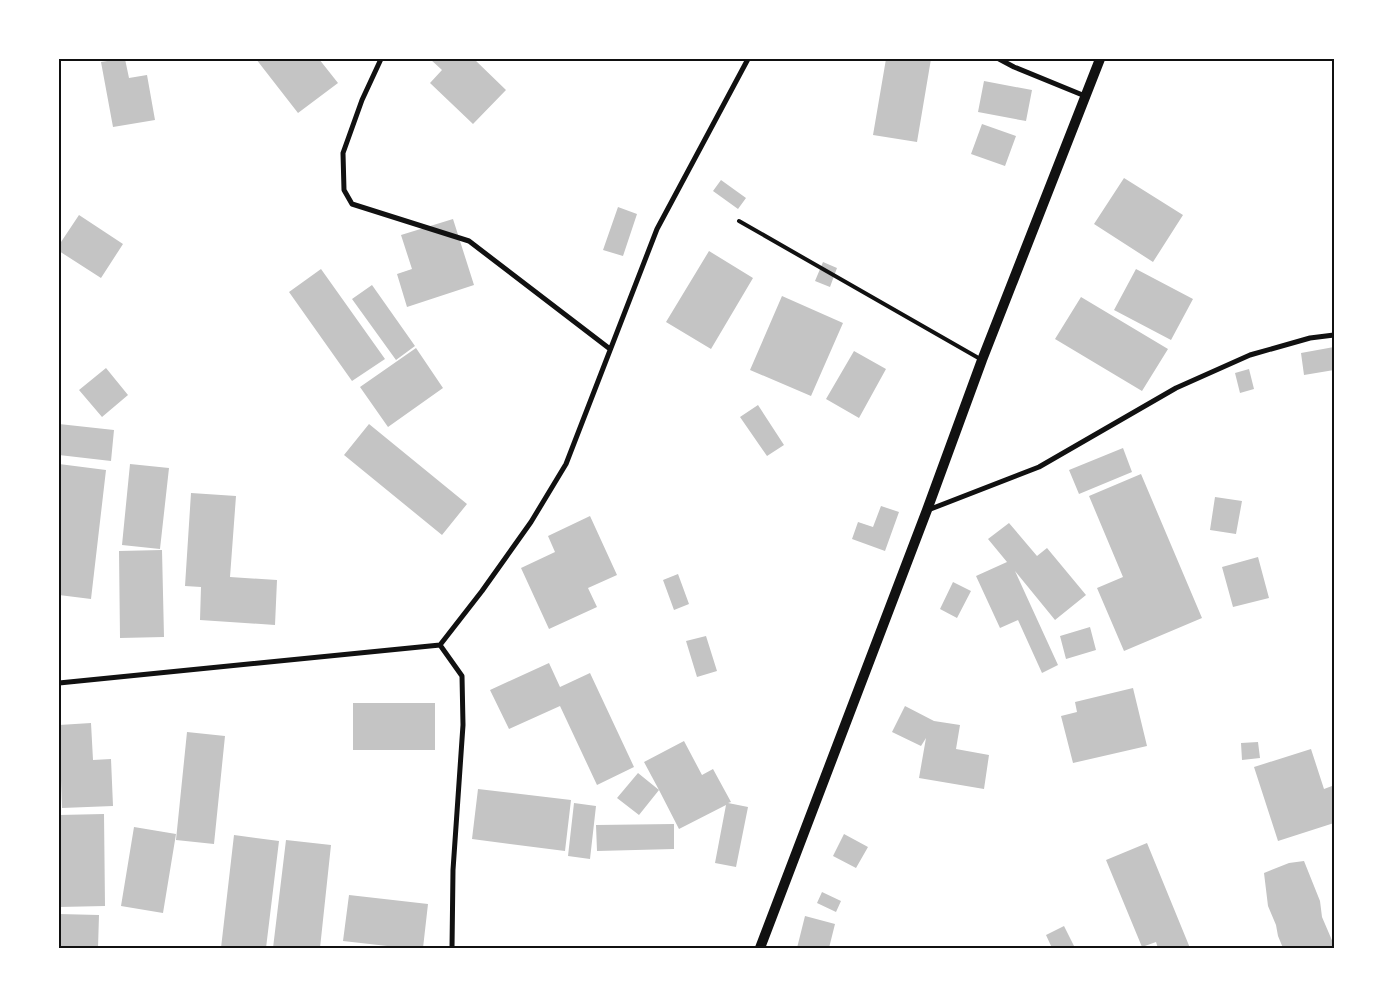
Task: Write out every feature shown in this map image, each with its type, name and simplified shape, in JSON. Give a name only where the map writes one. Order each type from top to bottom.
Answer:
[{"type":"main road","points":[[760,948],[927,510],[982,360],[1100,59]]},
{"type":"street","points":[[381,59],[362,100],[343,152],[344,190],[352,204],[470,241],[610,349]]},
{"type":"street","points":[[59,683],[440,645],[482,591],[531,522],[566,464],[657,229],[748,59]]},
{"type":"street","points":[[1000,59],[1014,67],[1085,96]]},
{"type":"street","points":[[927,510],[1038,467],[1176,388],[1250,355],[1310,338],[1334,335]]},
{"type":"street","points":[[440,645],[462,676],[463,725],[453,870],[452,948]]},
{"type":"lane","points":[[739,221],[982,360]]},
{"type":"building","points":[[125,59],[129,78],[147,75],[155,120],[113,127],[101,62]]},
{"type":"building","points":[[256,59],[319,59],[338,83],[298,113]]},
{"type":"building","points":[[430,59],[474,59],[506,90],[473,124],[430,83],[442,70]]},
{"type":"building","points":[[886,59],[931,59],[917,142],[873,135]]},
{"type":"building","points":[[984,81],[1032,90],[1026,121],[978,112]]},
{"type":"building","points":[[982,124],[1016,136],[1005,166],[971,154]]},
{"type":"building","points":[[1124,178],[1183,215],[1153,262],[1094,224]]},
{"type":"building","points":[[721,180],[746,198],[738,209],[713,191]]},
{"type":"building","points":[[618,207],[637,214],[623,256],[603,250]]},
{"type":"building","points":[[79,215],[123,244],[101,278],[59,251],[59,245]]},
{"type":"building","points":[[453,219],[474,285],[407,307],[397,274],[412,269],[401,235]]},
{"type":"building","points":[[709,251],[753,278],[711,349],[666,322]]},
{"type":"building","points":[[823,262],[837,268],[830,287],[815,281]]},
{"type":"building","points":[[321,269],[385,359],[352,381],[289,292]]},
{"type":"building","points":[[1136,269],[1193,299],[1171,340],[1114,310]]},
{"type":"building","points":[[372,285],[415,346],[396,360],[352,299]]},
{"type":"building","points":[[782,296],[843,323],[811,396],[750,370]]},
{"type":"building","points":[[1081,297],[1168,349],[1142,391],[1055,339]]},
{"type":"building","points":[[1334,347],[1334,370],[1304,375],[1301,353]]},
{"type":"building","points":[[416,348],[443,388],[388,427],[360,387]]},
{"type":"building","points":[[854,351],[886,369],[859,418],[826,399]]},
{"type":"building","points":[[106,368],[128,395],[102,417],[79,390]]},
{"type":"building","points":[[1249,369],[1254,389],[1240,393],[1235,373]]},
{"type":"building","points":[[758,405],[784,445],[767,456],[740,417]]},
{"type":"building","points":[[59,424],[114,430],[111,461],[59,455]]},
{"type":"building","points":[[369,424],[467,504],[442,535],[344,455]]},
{"type":"building","points":[[1123,448],[1132,472],[1079,494],[1069,470]]},
{"type":"building","points":[[59,464],[106,470],[91,599],[59,595]]},
{"type":"building","points":[[130,464],[169,468],[160,549],[122,545]]},
{"type":"building","points":[[1141,474],[1202,618],[1124,651],[1097,588],[1123,577],[1089,496]]},
{"type":"building","points":[[191,493],[236,496],[230,577],[277,580],[275,625],[200,620],[201,587],[185,586]]},
{"type":"building","points":[[1215,497],[1242,501],[1236,534],[1210,530]]},
{"type":"building","points":[[881,506],[899,512],[885,551],[852,539],[858,522],[873,527]]},
{"type":"building","points":[[590,516],[617,575],[588,588],[597,607],[549,629],[521,568],[555,552],[548,536]]},
{"type":"building","points":[[1009,523],[1037,556],[1047,548],[1086,595],[1055,620],[1015,571],[1058,665],[1042,673],[1018,620],[1000,628],[976,576],[1007,562],[988,539]]},
{"type":"building","points":[[162,550],[164,637],[120,638],[119,551]]},
{"type":"building","points":[[1258,557],[1269,598],[1233,607],[1222,567]]},
{"type":"building","points":[[678,574],[689,604],[674,610],[663,580]]},
{"type":"building","points":[[953,582],[971,591],[957,618],[940,609]]},
{"type":"building","points":[[1090,627],[1096,650],[1066,659],[1060,636]]},
{"type":"building","points":[[706,636],[717,671],[697,677],[686,641]]},
{"type":"building","points":[[549,663],[560,687],[590,673],[634,767],[597,785],[560,706],[509,729],[490,690]]},
{"type":"building","points":[[1133,688],[1147,746],[1073,763],[1061,716],[1077,712],[1075,702]]},
{"type":"building","points":[[353,703],[435,703],[435,750],[353,750]]},
{"type":"building","points":[[905,706],[934,721],[960,725],[956,749],[989,755],[984,789],[919,778],[926,738],[921,746],[892,732]]},
{"type":"building","points":[[91,723],[93,760],[111,759],[113,806],[62,808],[59,725]]},
{"type":"building","points":[[187,732],[225,736],[214,844],[176,840]]},
{"type":"building","points":[[684,741],[702,775],[713,769],[731,802],[728,803],[748,807],[736,867],[715,863],[726,805],[679,829],[644,762]]},
{"type":"building","points":[[1258,742],[1260,758],[1242,760],[1241,743]]},
{"type":"building","points":[[1311,749],[1324,789],[1332,786],[1334,792],[1334,823],[1278,841],[1254,767]]},
{"type":"building","points":[[638,773],[659,790],[639,815],[617,798]]},
{"type":"building","points":[[478,789],[571,800],[565,851],[472,839]]},
{"type":"building","points":[[574,803],[596,806],[590,859],[568,856]]},
{"type":"building","points":[[104,814],[105,906],[59,907],[59,815]]},
{"type":"building","points":[[674,824],[674,849],[597,851],[596,825]]},
{"type":"building","points":[[134,827],[176,834],[163,913],[121,906]]},
{"type":"building","points":[[844,834],[868,847],[856,868],[833,856]]},
{"type":"building","points":[[234,835],[279,841],[266,948],[221,948]]},
{"type":"building","points":[[286,840],[331,845],[320,948],[273,948]]},
{"type":"building","points":[[1147,843],[1190,948],[1158,948],[1156,942],[1142,947],[1106,860]]},
{"type":"building","points":[[1304,861],[1320,901],[1322,917],[1334,948],[1283,948],[1278,936],[1276,925],[1268,906],[1264,873],[1289,863]]},
{"type":"building","points":[[822,892],[841,901],[836,912],[817,903]]},
{"type":"building","points":[[349,895],[428,904],[423,948],[405,948],[343,941]]},
{"type":"building","points":[[59,914],[99,915],[98,948],[59,948]]},
{"type":"building","points":[[805,916],[835,924],[829,948],[797,948]]},
{"type":"building","points":[[1064,926],[1075,948],[1052,948],[1046,935]]}]
